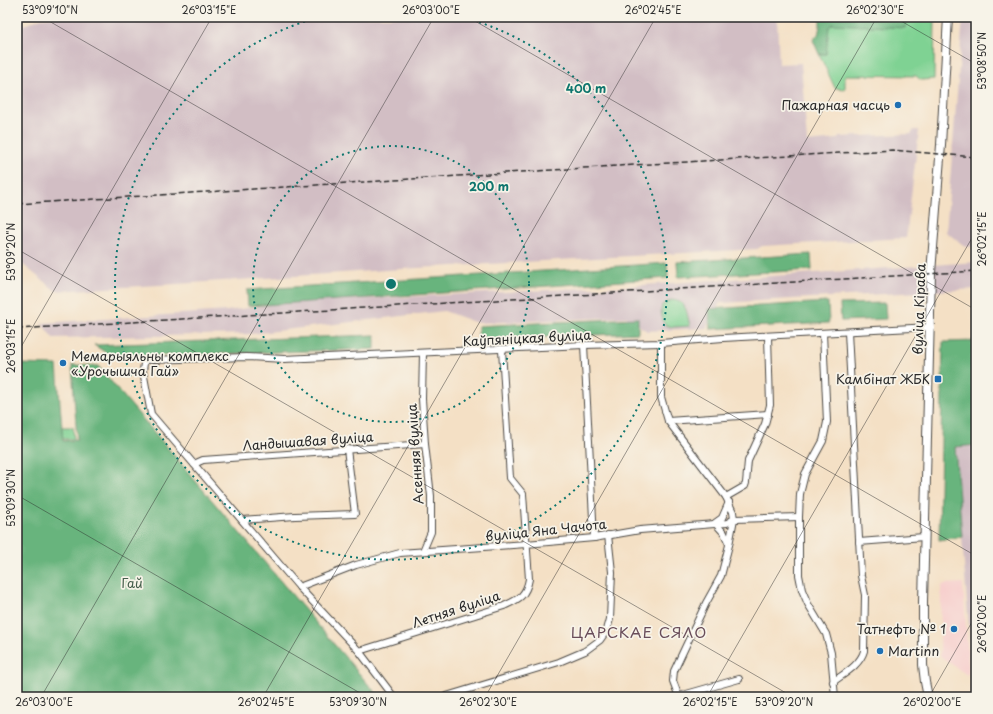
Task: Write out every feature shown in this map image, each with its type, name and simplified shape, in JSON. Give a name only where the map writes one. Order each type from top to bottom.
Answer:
[{"type":"main road","name":"вуліца Кірава","points":[[928,697],[923,664],[924,537],[931,328],[931,274],[941,145],[948,17]]},
{"type":"street","name":"Каўпяніцкая вуліца","points":[[194,464],[151,414],[143,371],[146,362],[247,357],[284,359],[502,350],[931,328]]},
{"type":"street","points":[[833,682],[858,663],[862,658],[864,651],[865,595],[861,576],[848,332]]},
{"type":"street","points":[[823,333],[827,422],[823,441],[805,474],[800,494],[799,575],[802,590],[808,604],[826,634],[831,653],[835,697]]},
{"type":"street","points":[[729,546],[724,533],[715,523],[722,518],[728,500],[745,486],[748,461],[768,414],[770,405],[768,336]]},
{"type":"street","points":[[661,343],[661,397],[668,421],[728,500],[734,519],[729,546],[720,576],[674,671],[673,681],[678,697],[739,679]]},
{"type":"street","points":[[584,345],[594,538]]},
{"type":"street","name":"Летняя вуліца","points":[[358,651],[504,606],[524,595],[528,588],[529,579],[523,494],[510,478],[502,350]]},
{"type":"street","name":"Асенняя вуліца","points":[[423,353],[422,399],[431,496],[432,532],[423,552]]},
{"type":"street","points":[[668,421],[768,414]]},
{"type":"street","name":"Ландышавая вуліца","points":[[194,464],[203,460],[425,444]]},
{"type":"street","points":[[242,520],[355,514],[347,449]]},
{"type":"street","points":[[194,464],[299,586],[358,651],[394,697]]},
{"type":"street","name":"вуліца Яна Чачота","points":[[299,586],[364,563],[400,553],[594,538],[640,530],[727,523],[734,519],[799,517]]},
{"type":"street","points":[[443,697],[559,662],[585,651],[600,640],[607,630],[610,619],[612,572],[608,535]]},
{"type":"street","points":[[859,542],[924,537]]},
{"type":"shaded area","points":[[17,17],[22,26],[41,18],[51,17],[777,17],[779,64],[801,63],[807,142],[838,139],[839,137],[911,134],[914,130],[919,130],[906,238],[762,246],[757,249],[417,268],[56,291],[17,260]]},
{"type":"shaded area","points":[[963,17],[976,17],[976,246],[966,247],[946,232]]},
{"type":"shaded area","points":[[976,262],[976,289],[720,303],[706,328],[647,331],[626,317],[477,323],[444,311],[251,334],[53,338],[41,323],[227,311],[283,303],[629,286]]},
{"type":"shaded area","points":[[976,445],[976,693],[974,693],[955,447]]},
{"type":"shaded area","points":[[963,583],[969,672],[967,675],[940,656],[941,587],[944,584]]},
{"type":"green space","points":[[820,17],[935,17],[934,79],[921,80],[916,76],[845,75],[845,89],[835,88],[819,54],[826,54]]},
{"type":"green space","points":[[820,17],[860,17],[906,20],[905,28],[833,24],[829,27],[826,54],[819,54],[813,40],[818,35]]},
{"type":"green space","points":[[811,254],[812,270],[678,277],[677,262]]},
{"type":"green space","points":[[667,263],[668,278],[248,306],[247,290]]},
{"type":"green space","points":[[671,300],[677,301],[683,305],[687,312],[690,326],[673,327],[665,325],[661,311],[662,305]]},
{"type":"green space","points":[[828,302],[829,323],[710,329],[709,309]]},
{"type":"green space","points":[[885,303],[886,319],[841,321],[840,304]]},
{"type":"green space","points":[[638,318],[638,333],[478,340],[478,326]]},
{"type":"green space","points":[[375,335],[375,349],[113,357],[94,345]]},
{"type":"green space","points":[[976,341],[976,445],[955,447],[962,537],[939,540],[943,342]]},
{"type":"green space","name":"Гай","points":[[17,364],[57,365],[63,441],[77,440],[72,365],[98,366],[379,697],[17,697]]},
{"type":"green space","points":[[60,427],[73,427],[74,439],[61,439]]},
{"type":"railway","points":[[17,204],[892,150],[976,157]]},
{"type":"railway","points":[[17,329],[976,271]]},
{"type":"place","name":"Пажарная часць","points":[[898,105]]},
{"type":"place","name":"Мемарыяльны комплекс «Урочышча Гай»","points":[[63,363]]},
{"type":"place","name":"Камбінат ЖБК","points":[[938,379]]},
{"type":"place","name":"Татнефть № 1","points":[[954,629]]},
{"type":"place","name":"Martinn","points":[[880,651]]},
{"type":"district","name":"ЦАРСКАЕ СЯЛО","points":[[639,633]]}]
